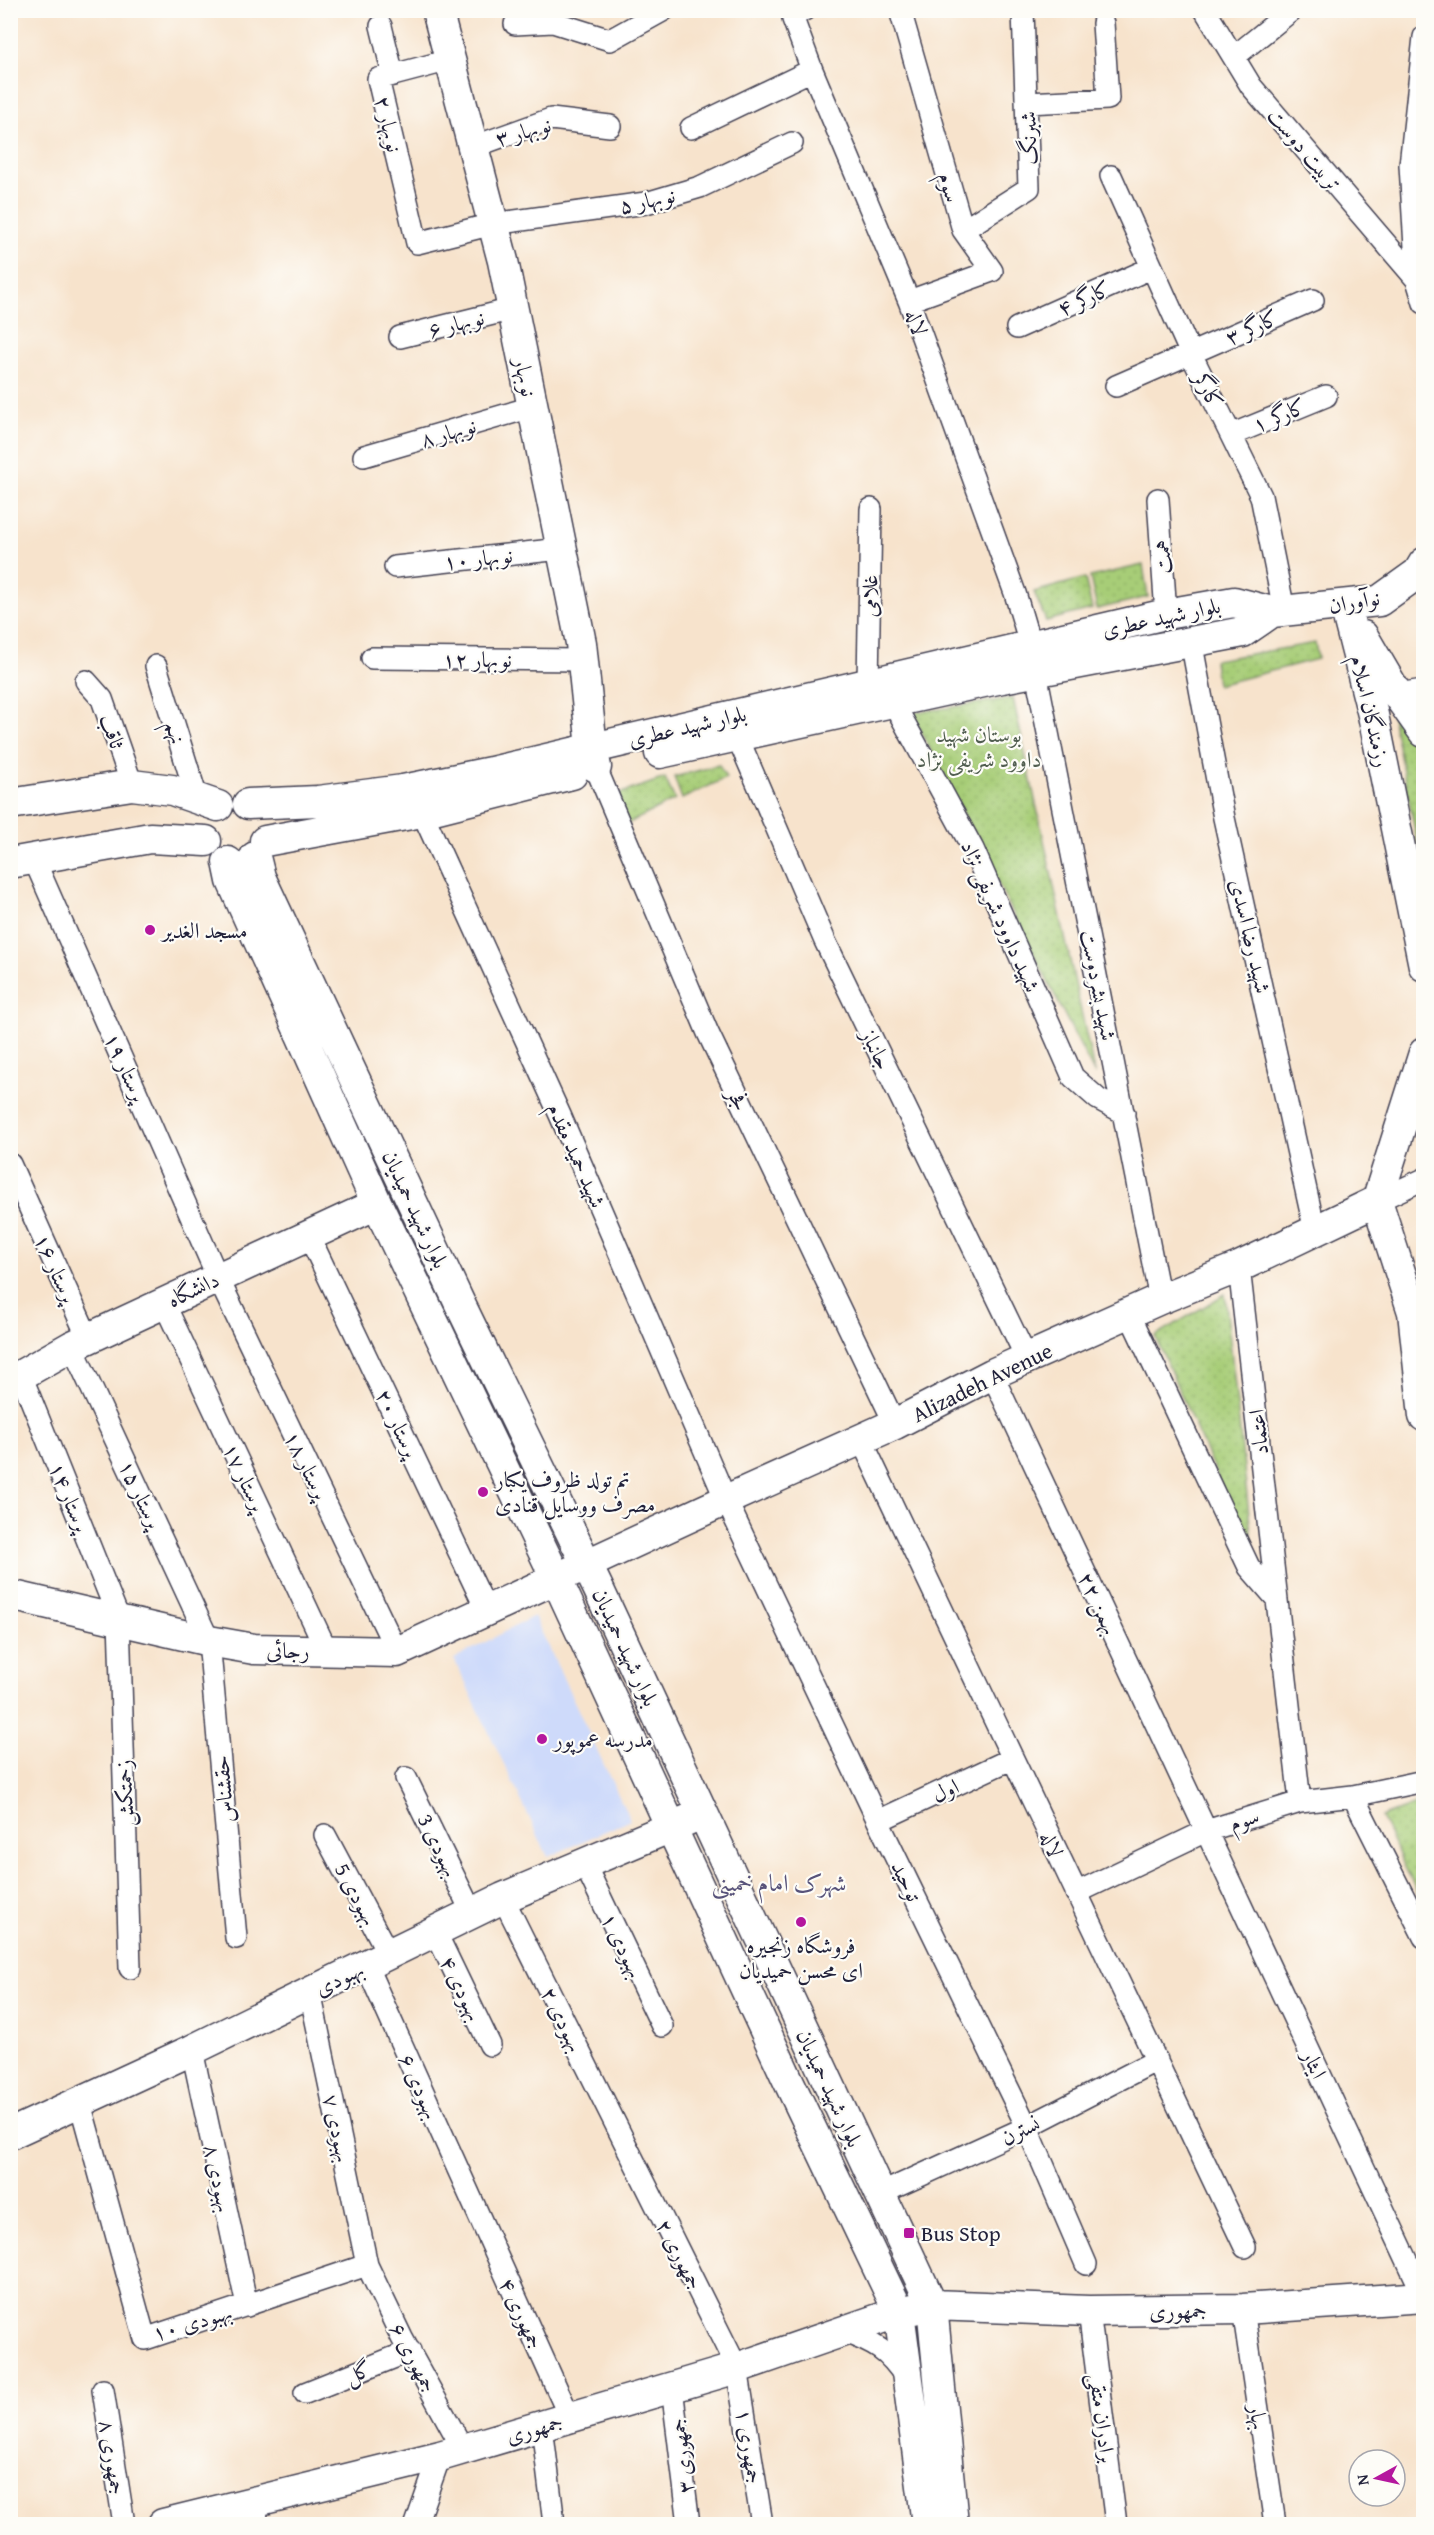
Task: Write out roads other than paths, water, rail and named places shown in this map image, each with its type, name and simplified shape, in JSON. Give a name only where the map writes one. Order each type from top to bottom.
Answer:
[{"type":"street","name":"نوبهار","points":[[437,10],[513,309],[583,660],[594,758]]},
{"type":"street","points":[[515,24],[553,21],[610,40],[664,10]]},
{"type":"street","name":"لاله","points":[[804,10],[793,15],[812,70],[909,301],[1015,592],[1034,659]]},
{"type":"street","name":"سوم","points":[[900,10],[963,230],[992,271],[909,301]]},
{"type":"street","name":"شبرنگ","points":[[963,230],[1029,188],[1028,103],[1023,10]]},
{"type":"street","name":"تربیت دوست","points":[[1205,10],[1251,86],[1420,280]]},
{"type":"street","points":[[1234,57],[1292,10]]},
{"type":"street","points":[[1028,103],[1108,99],[1103,23]]},
{"type":"street","points":[[381,26],[393,75]]},
{"type":"street","points":[[1424,37],[1417,165],[1420,280],[1424,303]]},
{"type":"street","name":"نوبهار ۲","points":[[417,243],[378,79],[450,60]]},
{"type":"street","points":[[691,128],[812,70]]},
{"type":"street","name":"نوبهار ۳","points":[[473,147],[551,119],[610,126]]},
{"type":"street","name":"نوبهار ۵","points":[[417,243],[493,224],[646,203],[700,188],[792,143]]},
{"type":"street","name":"کارگر","points":[[1111,176],[1191,354],[1261,496],[1278,611]]},
{"type":"street","name":"کارگر ۴","points":[[1017,328],[1151,268]]},
{"type":"street","name":"کارگر ۳","points":[[1116,386],[1313,300]]},
{"type":"street","name":"نوبهار ۶","points":[[400,337],[513,309]]},
{"type":"street","name":"کارگر ۱","points":[[1231,435],[1326,396]]},
{"type":"street","name":"نوبهار ۸","points":[[364,456],[532,407]]},
{"type":"street","name":"همت","points":[[1158,499],[1166,614]]},
{"type":"street","name":"غلامی","points":[[868,683],[870,509]]},
{"type":"street","name":"نوبهار ۱۰","points":[[395,567],[561,549]]},
{"type":"street","name":"نوآوران","points":[[1278,611],[1379,601],[1422,571]]},
{"type":"street","name":"بلوار شهید عطری","points":[[248,804],[318,801],[403,790],[491,772],[737,736],[893,702],[1034,659],[1166,614],[1234,602],[1278,611]]},
{"type":"street","name":"رزمندگان اسلام","points":[[1345,605],[1410,692],[1424,732]]},
{"type":"street","name":"رزمندگان اسلام","points":[[1345,605],[1373,715],[1424,966]]},
{"type":"street","name":"بلوار شهید عطری","points":[[249,853],[422,812],[594,758],[868,683],[1243,632],[1278,611]]},
{"type":"street","name":"شهید رضا اسدی","points":[[1191,640],[1224,818],[1315,1231]]},
{"type":"street","name":"نوبهار ۱۲","points":[[372,658],[583,660]]},
{"type":"street","name":"شهید بشردوست","points":[[1034,659],[1160,1299]]},
{"type":"street","name":"نهم","points":[[156,666],[208,802]]},
{"type":"street","name":"ثاقب","points":[[87,681],[102,699],[132,785]]},
{"type":"street","name":"شهید داوود شریفی نژاد","points":[[893,702],[973,849],[1073,1077],[1098,1100],[1124,1113]]},
{"type":"street","name":"جانباز","points":[[737,736],[825,941],[1027,1359]]},
{"type":"street","name":"فجر","points":[[594,758],[708,1034],[896,1424]]},
{"type":"street","points":[[10,804],[132,785],[172,790],[208,802],[248,804],[260,814],[264,822],[249,853],[218,858],[206,841],[208,802]]},
{"type":"street","name":"شهید حمید مقدم","points":[[422,812],[560,1115],[726,1500]]},
{"type":"street","points":[[22,860],[150,838],[206,841]]},
{"type":"street","name":"بلوار شهید حمیدیان","points":[[249,853],[232,881],[377,1204],[556,1578],[787,2078],[899,2312],[927,2524]]},
{"type":"street","name":"بلوار شهید حمیدیان","points":[[249,853],[460,1304],[587,1564],[932,2305],[953,2524]]},
{"type":"street","name":"پرستار ۱۹","points":[[22,860],[218,1278]]},
{"type":"street","points":[[1424,1053],[1377,1201],[1420,1318],[1424,1416]]},
{"type":"street","name":"پرستار ۱۶","points":[[10,1164],[80,1342]]},
{"type":"street","points":[[1377,1201],[1424,1179]]},
{"type":"street","name":"Alizadeh Avenue","points":[[556,1578],[896,1424],[992,1374],[1160,1299],[1239,1267],[1377,1201]]},
{"type":"street","name":"دانشگاه","points":[[16,1376],[80,1342],[377,1204]]},
{"type":"street","name":"پرستار ۲۰","points":[[309,1236],[487,1611]]},
{"type":"street","name":"اعتماد","points":[[1239,1267],[1300,1802]]},
{"type":"street","name":"پرستار ۱۸","points":[[218,1278],[397,1652]]},
{"type":"street","name":"پرستار ۱۷","points":[[164,1303],[327,1651]]},
{"type":"street","points":[[432,1320],[460,1304]]},
{"type":"street","points":[[1129,1313],[1244,1558],[1276,1598]]},
{"type":"street","name":"پرستار ۱۵","points":[[80,1342],[209,1641]]},
{"type":"street","name":"۲۲ بهمن","points":[[992,1374],[1206,1832]]},
{"type":"street","name":"پرستار ۱۴","points":[[16,1376],[119,1619]]},
{"type":"street","name":"لاله","points":[[861,1439],[1011,1759],[1245,2247]]},
{"type":"street","name":"توحید","points":[[726,1500],[878,1821],[1027,2127],[1086,2264]]},
{"type":"street","name":"رجائی","points":[[11,1593],[209,1641],[254,1649],[397,1652],[556,1578]]},
{"type":"street","name":"زحمتکش","points":[[119,1619],[130,1968]]},
{"type":"street","name":"حقشناس","points":[[209,1641],[236,1938]]},
{"type":"street","name":"اول","points":[[878,1821],[1011,1759]]},
{"type":"street","name":"بهبودی 3","points":[[406,1778],[472,1913]]},
{"type":"street","name":"سوم","points":[[1076,1893],[1206,1832],[1300,1802],[1353,1796],[1424,1781]]},
{"type":"street","points":[[1353,1796],[1424,1937]]},
{"type":"street","name":"بهبودی","points":[[10,2134],[192,2050],[503,1898],[704,1813]]},
{"type":"street","name":"ایثار","points":[[1206,1832],[1424,2296]]},
{"type":"street","name":"بهبودی 5","points":[[325,1835],[377,1959]]},
{"type":"street","name":"بهبودی ۱","points":[[585,1865],[662,2026]]},
{"type":"street","name":"بهبودی ۲","points":[[503,1898],[623,2139]]},
{"type":"street","name":"بهبودی ۴","points":[[435,1930],[490,2044]]},
{"type":"street","name":"بهبودی ۶","points":[[377,1959],[474,2208]]},
{"type":"street","name":"بهبودی ۷","points":[[310,1992],[367,2265]]},
{"type":"street","name":"بهبودی ۸","points":[[192,2050],[247,2306]]},
{"type":"street","name":"نسترن","points":[[880,2194],[1027,2127],[1157,2060]]},
{"type":"street","points":[[787,2078],[818,2061]]},
{"type":"street","name":"بهبودی ۱۰","points":[[80,2103],[145,2339],[367,2265]]},
{"type":"street","name":"جمهوری ۲","points":[[623,2139],[737,2368]]},
{"type":"street","name":"جمهوری ۴","points":[[474,2208],[556,2422],[550,2522]]},
{"type":"street","name":"جمهوری ۶","points":[[367,2265],[410,2351],[451,2452]]},
{"type":"street","name":"جمهوری","points":[[163,2524],[257,2513],[451,2452],[737,2368],[899,2312],[932,2305],[1089,2311],[1243,2309],[1424,2296]]},
{"type":"street","name":"بهار","points":[[1243,2309],[1275,2524]]},
{"type":"street","name":"برادران متقی","points":[[1089,2311],[1116,2524]]},
{"type":"street","points":[[844,2332],[874,2343],[895,2361],[908,2381]]},
{"type":"street","name":"گل","points":[[305,2393],[410,2351]]},
{"type":"street","name":"جمهوری ۱","points":[[737,2368],[762,2524]]},
{"type":"street","name":"جمهوری ۳","points":[[672,2388],[689,2524]]},
{"type":"street","name":"جمهوری ۸","points":[[103,2390],[124,2524]]},
{"type":"street","points":[[416,2524],[451,2452]]},
{"type":"place","name":"مسجد الغدیر","points":[[150,930]]},
{"type":"place","name":"تم تولد ظروف یکبار مصرف ووسایل قنادی","points":[[483,1492]]},
{"type":"place","name":"مدرسه عموپور","points":[[542,1739]]},
{"type":"place","name":"فروشگاه زنجیره ای محسن حمیدیان","points":[[801,1922]]},
{"type":"place","name":"Bus Stop","points":[[909,2233]]},
{"type":"district","name":"شهرک امام خمینی","points":[[779,1882]]},
{"type":"park label","name":"بوستان شهید داوود شریفی نژاد","points":[[979,746]]}]
